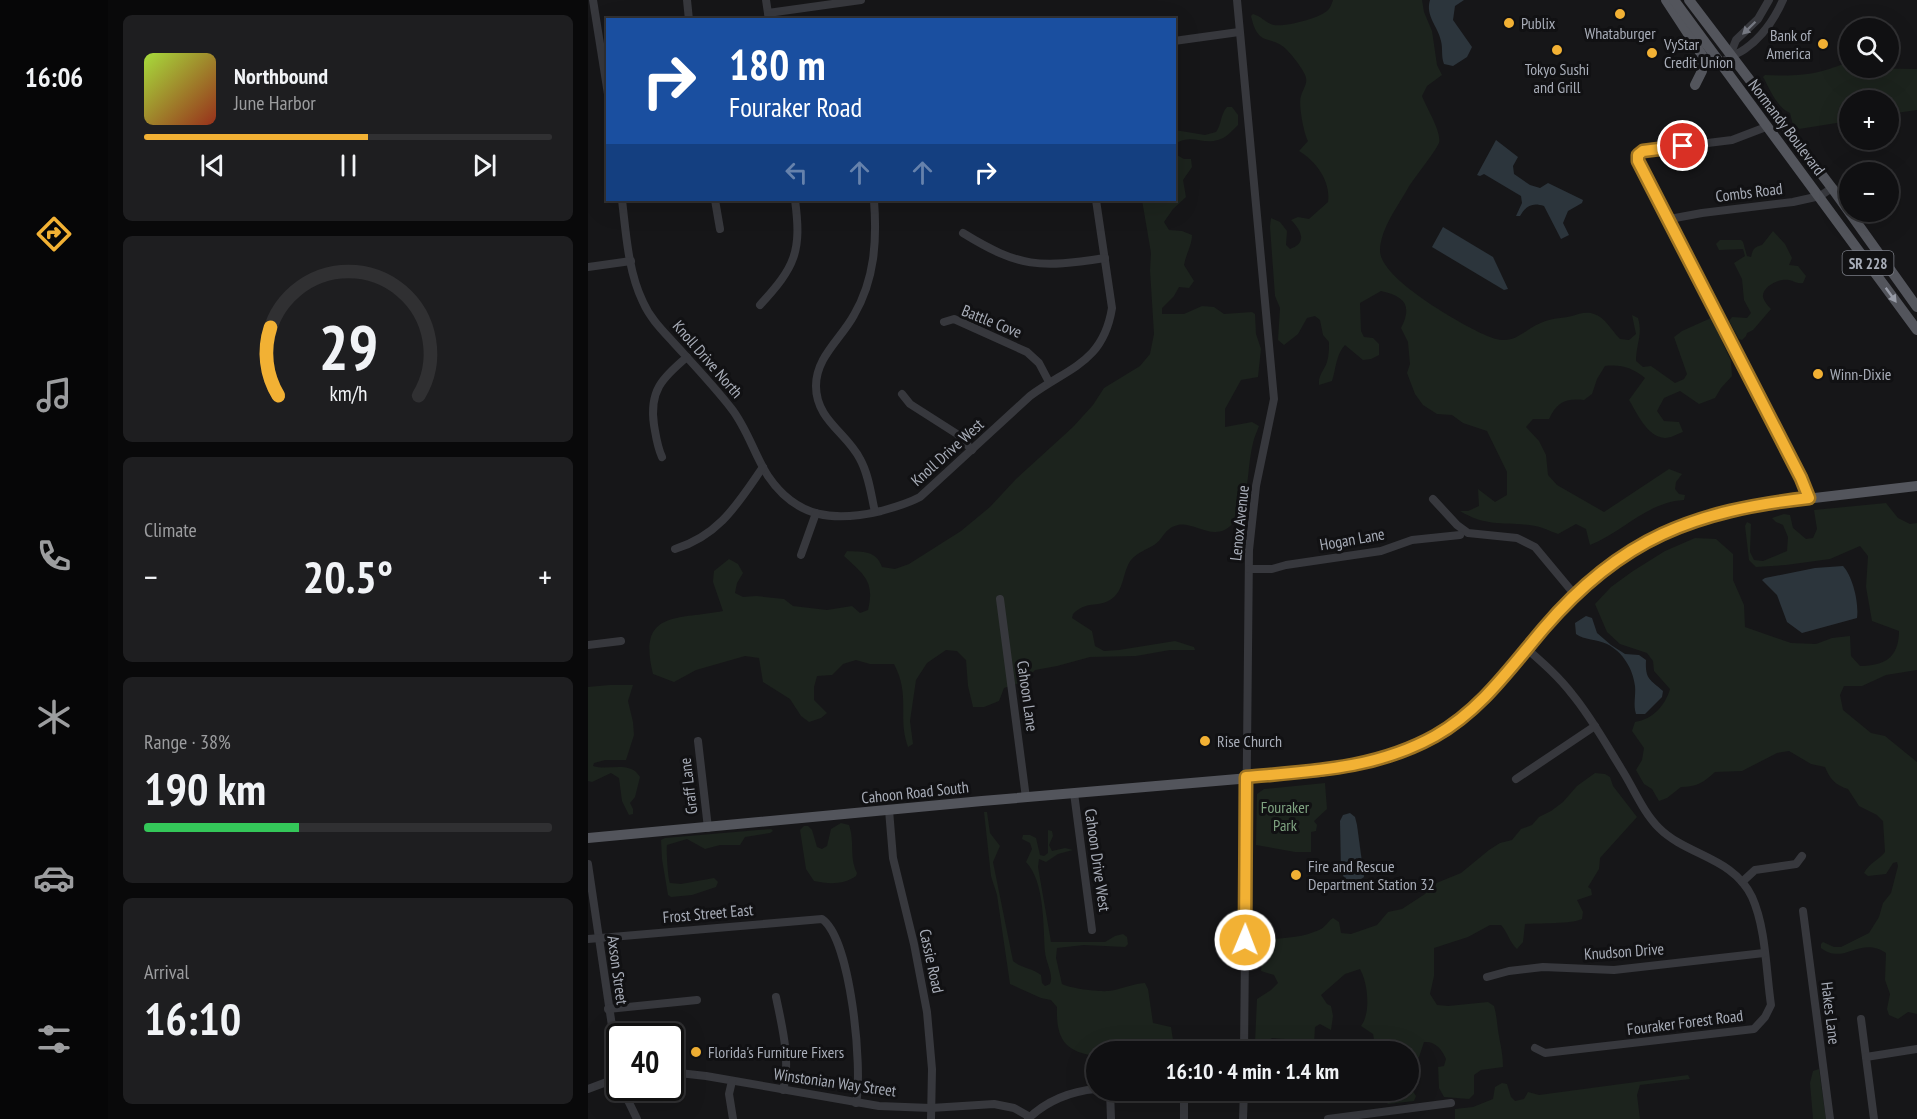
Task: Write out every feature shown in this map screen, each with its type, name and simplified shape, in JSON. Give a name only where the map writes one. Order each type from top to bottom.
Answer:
[{"type":"main road","points":[[1666,0],[1702,55],[1702,71],[1695,85]]},
{"type":"main road","name":"Normandy Boulevard","points":[[1674,0],[1917,330]]},
{"type":"main road","name":"Normandy Boulevard","points":[[1689,0],[1832,188],[1917,307]]},
{"type":"main road","name":"Cahoon Road South","points":[[588,838],[1320,772],[1377,760],[1411,748],[1435,736],[1469,712],[1498,685],[1575,595],[1602,571],[1653,538],[1699,518],[1749,506],[1917,486]]},
{"type":"street","points":[[594,0],[606,81]]},
{"type":"street","points":[[687,0],[690,18]]},
{"type":"street","points":[[766,0],[769,16],[861,0]]},
{"type":"street","name":"Lenox Avenue","points":[[1237,0],[1274,399],[1252,510],[1249,569],[1244,1041]]},
{"type":"street","points":[[1730,56],[1736,40],[1758,19],[1769,0]]},
{"type":"street","points":[[1720,63],[1744,50],[1753,42],[1766,28],[1783,0]]},
{"type":"street","points":[[1176,40],[1239,32]]},
{"type":"street","points":[[1766,127],[1732,140],[1643,151],[1638,155],[1638,161],[1801,478],[1809,498]]},
{"type":"street","name":"Combs Road","points":[[1668,222],[1676,218],[1702,213],[1793,202],[1820,196],[1832,188]]},
{"type":"street","name":"Knoll Drive North","points":[[622,201],[631,261],[643,304],[655,322],[732,409],[775,485],[800,506],[816,513]]},
{"type":"street","points":[[715,201],[720,229]]},
{"type":"street","points":[[760,305],[783,278],[794,260],[798,233],[795,201]]},
{"type":"street","points":[[874,201],[875,250],[869,281],[853,317],[823,358],[816,388],[820,406],[826,418],[853,447],[861,461],[874,512]]},
{"type":"street","name":"Knoll Drive West","points":[[816,513],[847,518],[902,505],[920,497],[1030,396],[1081,364],[1094,352],[1109,324],[1112,308],[1096,201]]},
{"type":"street","points":[[963,233],[996,253],[1040,265],[1068,264],[1105,258]]},
{"type":"street","points":[[588,267],[631,261]]},
{"type":"street","name":"Battle Cove","points":[[944,322],[954,319],[1019,347],[1039,363],[1049,382]]},
{"type":"street","points":[[662,457],[657,446],[652,402],[663,380],[687,357]]},
{"type":"street","points":[[902,394],[910,404],[957,434],[972,450]]},
{"type":"street","points":[[675,549],[687,545],[719,525],[735,507],[763,467]]},
{"type":"street","points":[[1433,499],[1457,525],[1468,533],[1517,538],[1535,547],[1575,595]]},
{"type":"street","points":[[801,555],[816,513]]},
{"type":"street","name":"Hogan Lane","points":[[1249,569],[1272,569],[1381,552],[1412,540],[1460,535]]},
{"type":"street","name":"Cahoon Lane","points":[[1000,599],[1026,798]]},
{"type":"street","points":[[588,645],[621,641]]},
{"type":"street","name":"Fouraker Forest Road","points":[[1527,649],[1572,693],[1595,726],[1645,810],[1659,828],[1676,841],[1732,871],[1742,882],[1751,896],[1759,917],[1771,1005],[1765,1017],[1754,1029],[1545,1053],[1535,1048]]},
{"type":"street","points":[[1516,779],[1595,726]]},
{"type":"street","name":"Graff Lane","points":[[698,741],[708,828]]},
{"type":"street","name":"Cahoon Drive West","points":[[1074,793],[1092,930]]},
{"type":"street","name":"Cassie Road","points":[[889,810],[893,858],[914,944],[927,1012],[932,1051],[931,1119]]},
{"type":"street","points":[[1742,882],[1755,870],[1796,864],[1802,856]]},
{"type":"street","name":"Axson Street","points":[[588,864],[610,1023]]},
{"type":"street","name":"Hakes Lane","points":[[1803,911],[1830,1119]]},
{"type":"street","name":"Frost Street East","points":[[588,939],[822,919],[829,924],[841,953],[852,1004],[857,1044],[856,1103]]},
{"type":"street","name":"Knudson Drive","points":[[1487,977],[1509,971],[1543,967],[1614,970],[1764,952]]},
{"type":"street","points":[[776,998],[784,1052],[783,1090]]},
{"type":"street","points":[[608,1009],[697,1000]]},
{"type":"street","points":[[1861,1019],[1874,1119]]},
{"type":"street","points":[[1866,1057],[1917,1049]]},
{"type":"street","name":"Winstonian Way Street","points":[[684,1074],[890,1107],[931,1108],[994,1104],[1014,1108],[1029,1118]]},
{"type":"street","points":[[732,1081],[729,1094],[733,1119]]},
{"type":"street","points":[[588,1089],[606,1083]]},
{"type":"street","points":[[1029,1118],[1058,1099],[1086,1091]]},
{"type":"street","points":[[628,1101],[637,1119]]},
{"type":"street","points":[[1110,1101],[1111,1119]]},
{"type":"street","points":[[1184,1101],[1184,1119]]},
{"type":"street","points":[[1243,1119],[1244,1101]]},
{"type":"street","points":[[1329,1119],[1451,1103]]},
{"type":"green space","points":[[1333,0],[1422,0],[1432,31],[1437,65],[1442,75],[1427,86],[1422,96],[1436,126],[1439,143],[1408,188],[1391,218],[1383,234],[1380,250],[1383,261],[1406,286],[1440,310],[1494,339],[1511,339],[1549,320],[1588,313],[1602,318],[1620,339],[1629,340],[1636,334],[1632,315],[1638,318],[1640,335],[1636,361],[1643,367],[1651,366],[1675,383],[1684,379],[1687,374],[1674,337],[1711,318],[1731,361],[1732,376],[1715,398],[1699,404],[1680,391],[1664,398],[1657,411],[1664,421],[1679,422],[1683,432],[1665,438],[1659,437],[1648,429],[1629,400],[1645,378],[1622,366],[1605,366],[1592,394],[1584,400],[1563,402],[1549,419],[1533,419],[1526,427],[1539,441],[1546,455],[1548,475],[1557,485],[1604,512],[1669,469],[1682,474],[1676,482],[1675,489],[1679,494],[1685,495],[1684,500],[1658,506],[1590,545],[1586,529],[1576,524],[1558,534],[1538,527],[1479,520],[1460,511],[1468,511],[1479,506],[1478,489],[1495,502],[1507,495],[1507,472],[1487,431],[1463,423],[1452,415],[1437,414],[1423,405],[1415,394],[1407,373],[1410,364],[1408,342],[1401,328],[1405,320],[1406,308],[1401,299],[1381,291],[1360,303],[1361,331],[1364,337],[1373,338],[1379,344],[1379,355],[1363,360],[1345,345],[1338,357],[1332,381],[1319,385],[1320,376],[1328,359],[1329,342],[1323,335],[1320,320],[1315,316],[1307,318],[1298,334],[1284,345],[1278,340],[1280,308],[1275,296],[1271,218],[1280,222],[1287,231],[1286,245],[1290,249],[1301,240],[1298,228],[1291,220],[1298,217],[1309,219],[1328,202],[1328,195],[1321,173],[1312,161],[1299,151],[1308,141],[1300,105],[1306,81],[1305,75],[1286,49],[1257,33],[1251,16],[1256,15],[1274,25],[1294,23],[1311,19],[1325,12]]},
{"type":"green space","points":[[1839,65],[1839,78],[1899,78],[1899,69],[1917,69],[1917,110],[1899,113],[1899,90],[1839,90],[1839,123],[1799,129],[1793,125],[1790,113],[1778,103],[1763,77],[1765,75],[1808,74]]},
{"type":"green space","points":[[1227,107],[1232,107],[1238,115],[1238,125],[1226,136],[1212,141],[1186,139],[1176,144],[1176,130],[1205,135],[1216,132]]},
{"type":"green space","points":[[1176,155],[1184,159],[1191,159],[1192,167],[1183,180],[1186,197],[1173,209],[1164,222],[1169,230],[1192,235],[1184,265],[1194,281],[1189,288],[1179,287],[1162,308],[1162,314],[1184,314],[1202,306],[1214,307],[1224,314],[1252,312],[1255,314],[1256,334],[1261,349],[1258,377],[1241,380],[1225,409],[1225,427],[1252,422],[1259,426],[1251,453],[1243,505],[1233,523],[1219,532],[1184,525],[1173,527],[1157,543],[1131,560],[1121,587],[1115,596],[1105,602],[1083,607],[1073,614],[1072,618],[1092,631],[1095,646],[1104,651],[1175,641],[1194,647],[1195,650],[1170,650],[1136,656],[1090,657],[1035,670],[1023,682],[1004,688],[999,701],[984,707],[973,707],[968,686],[966,660],[957,651],[946,650],[927,663],[916,680],[910,721],[913,744],[908,747],[904,726],[902,686],[894,664],[870,664],[856,660],[843,664],[832,675],[817,676],[814,700],[827,713],[809,722],[801,716],[790,699],[763,682],[759,658],[745,656],[696,670],[674,682],[653,674],[650,653],[651,638],[656,628],[676,618],[723,611],[713,582],[714,571],[729,559],[738,564],[743,573],[737,583],[735,593],[743,597],[784,599],[793,606],[827,610],[852,606],[860,613],[868,610],[869,585],[862,574],[844,556],[847,551],[873,555],[882,567],[895,569],[909,564],[961,531],[990,507],[1016,479],[1073,427],[1093,405],[1104,388],[1140,366],[1150,354],[1154,334],[1151,253],[1142,201],[1176,201]]},
{"type":"green space","points":[[1773,231],[1785,244],[1792,258],[1789,265],[1798,266],[1806,276],[1803,283],[1785,280],[1765,289],[1763,297],[1771,309],[1742,340],[1739,339],[1729,321],[1732,317],[1747,318],[1751,313],[1744,300],[1742,279],[1734,263],[1745,256],[1743,249],[1719,250],[1716,244],[1720,240],[1741,240],[1747,256],[1751,257],[1754,249],[1762,245]]},
{"type":"green space","points":[[1886,503],[1898,518],[1910,524],[1917,523],[1917,670],[1886,675],[1862,686],[1844,686],[1840,695],[1843,710],[1871,733],[1885,736],[1917,762],[1917,1014],[1908,1012],[1898,1019],[1889,1015],[1887,1009],[1890,994],[1885,980],[1886,953],[1877,948],[1868,947],[1837,954],[1829,953],[1821,948],[1823,942],[1834,947],[1841,947],[1869,933],[1879,917],[1883,903],[1891,893],[1897,862],[1893,863],[1886,874],[1868,876],[1864,873],[1885,852],[1883,821],[1877,815],[1859,806],[1848,789],[1834,781],[1825,767],[1811,764],[1789,751],[1777,753],[1742,771],[1715,772],[1700,783],[1681,787],[1659,801],[1652,789],[1644,784],[1636,770],[1642,760],[1644,748],[1632,731],[1635,722],[1657,711],[1665,701],[1670,689],[1654,671],[1653,661],[1647,653],[1620,644],[1607,632],[1595,604],[1611,587],[1665,551],[1695,538],[1716,539],[1733,554],[1733,580],[1744,605],[1745,627],[1791,643],[1816,644],[1832,638],[1850,636],[1851,656],[1860,666],[1883,662],[1893,654],[1899,631],[1872,621],[1866,587],[1868,556],[1860,546],[1830,559],[1756,567],[1749,560],[1745,526],[1747,522],[1751,524],[1750,552],[1754,560],[1763,561],[1787,551],[1788,537],[1783,525],[1772,518],[1784,514],[1790,515],[1793,528],[1806,539],[1813,538],[1817,529],[1814,510]]},
{"type":"green space","points":[[633,685],[628,701],[634,735],[626,760],[605,760],[594,763],[593,766],[625,767],[636,772],[640,777],[635,797],[630,803],[633,814],[629,815],[622,801],[619,778],[611,773],[592,782],[588,781],[588,687]]},
{"type":"green space","points":[[1595,773],[1605,774],[1610,777],[1613,786],[1637,817],[1600,858],[1599,869],[1588,887],[1592,895],[1577,900],[1583,912],[1582,919],[1563,923],[1525,924],[1523,942],[1517,949],[1501,925],[1490,925],[1468,937],[1434,948],[1434,976],[1430,994],[1437,1005],[1488,1002],[1494,1006],[1495,1010],[1503,1067],[1481,1070],[1474,1075],[1474,1094],[1469,1099],[1444,1097],[1439,1088],[1438,1067],[1444,1066],[1446,1059],[1438,1046],[1424,1042],[1419,1057],[1419,1041],[1374,1041],[1373,1034],[1361,1026],[1366,1014],[1367,998],[1365,982],[1360,969],[1345,974],[1321,995],[1331,1006],[1333,1016],[1331,1030],[1320,1024],[1315,1027],[1314,1041],[1272,1038],[1268,1041],[1255,1041],[1257,999],[1278,983],[1274,975],[1261,971],[1262,964],[1267,963],[1268,958],[1259,952],[1260,942],[1306,935],[1323,928],[1333,918],[1339,922],[1341,933],[1351,934],[1377,925],[1388,912],[1402,909],[1425,894],[1434,884],[1461,873],[1489,850],[1500,843],[1512,840],[1521,829],[1532,825],[1539,817],[1563,802],[1577,786]]},
{"type":"green space","name":"Fouraker Park","points":[[1325,783],[1327,809],[1314,821],[1317,825],[1316,831],[1311,832],[1311,852],[1295,852],[1256,845],[1257,794],[1264,789]]},
{"type":"green space","points":[[984,812],[987,812],[990,833],[1000,846],[993,862],[1013,961],[1041,975],[1045,986],[1050,984],[1040,892],[1037,881],[1026,862],[1032,849],[1030,843],[1022,839],[1023,835],[1036,838],[1040,855],[1044,856],[1048,853],[1048,830],[1052,831],[1053,836],[1049,845],[1052,851],[1065,848],[1073,850],[1058,854],[1046,862],[1039,859],[1038,867],[1051,942],[1105,942],[1123,934],[1127,937],[1128,944],[1125,947],[1084,945],[1057,948],[1056,958],[1062,984],[1103,991],[1145,983],[1153,1023],[1171,1027],[1173,1040],[1086,1041],[1086,1054],[1069,1047],[1060,1035],[1057,1007],[1051,1000],[1010,984],[997,895],[991,876]]},
{"type":"green space","points":[[841,823],[849,825],[856,876],[836,883],[814,881],[806,869],[800,830],[808,826],[812,830],[817,847],[822,849],[827,846],[831,829]]},
{"type":"green space","points":[[771,829],[773,831],[770,833],[745,837],[740,845],[720,845],[705,849],[687,839],[667,845],[670,883],[681,884],[714,878],[718,882],[716,887],[692,895],[671,897],[668,895],[661,840]]},
{"type":"green space","points":[[1819,1069],[1826,1119],[1813,1119],[1810,1083],[1813,1071]]},
{"type":"green space","points":[[1688,1075],[1690,1079],[1640,1085],[1637,1095],[1640,1119],[1455,1119],[1455,1109],[1473,1107],[1493,1099],[1495,1087],[1502,1083],[1507,1084],[1511,1097],[1515,1101],[1524,1099],[1528,1092],[1539,1095]]},
{"type":"green space","points":[[1386,1101],[1414,1101],[1388,1104]]},
{"type":"shaded area","points":[[1430,0],[1464,0],[1455,6],[1453,20],[1472,47],[1467,57],[1453,66],[1444,64],[1441,41],[1430,16]]},
{"type":"shaded area","points":[[1496,140],[1518,157],[1513,166],[1514,174],[1530,185],[1540,188],[1548,183],[1583,200],[1582,203],[1568,211],[1563,223],[1569,235],[1561,239],[1544,206],[1536,204],[1530,206],[1520,216],[1516,216],[1522,203],[1521,196],[1484,174],[1477,175]]},
{"type":"shaded area","points":[[1443,227],[1493,257],[1508,289],[1504,290],[1432,247]]},
{"type":"shaded area","points":[[1843,566],[1854,590],[1857,618],[1802,633],[1787,622],[1777,595],[1762,580],[1815,568]]},
{"type":"shaded area","points":[[1586,616],[1592,618],[1597,633],[1611,645],[1625,654],[1639,655],[1646,660],[1648,675],[1663,691],[1662,697],[1645,714],[1636,714],[1634,680],[1622,656],[1607,644],[1576,634],[1575,623]]},
{"type":"shaded area","points":[[1350,813],[1355,817],[1357,825],[1364,877],[1345,880],[1341,870],[1340,821],[1343,815]]},
{"type":"place","name":"Whataburger","points":[[1620,14]]},
{"type":"place","name":"Publix","points":[[1509,23]]},
{"type":"place","name":"Bank of America","points":[[1823,44]]},
{"type":"place","name":"Tokyo Sushi and Grill","points":[[1557,50]]},
{"type":"place","name":"VyStar Credit Union","points":[[1652,53]]},
{"type":"place","name":"Winn-Dixie","points":[[1818,374]]},
{"type":"place","name":"Rise Church","points":[[1205,741]]},
{"type":"place","name":"Fire and Rescue Department Station 32","points":[[1296,875]]},
{"type":"place","name":"Florida's Furniture Fixers","points":[[696,1052]]},
{"type":"route","points":[[1245,940],[1246,777],[1320,772],[1377,760],[1411,748],[1435,736],[1469,712],[1503,679],[1545,627],[1575,595],[1602,571],[1639,546],[1699,518],[1755,505],[1809,498],[1801,478],[1638,161],[1638,155],[1643,151],[1683,146]]}]
